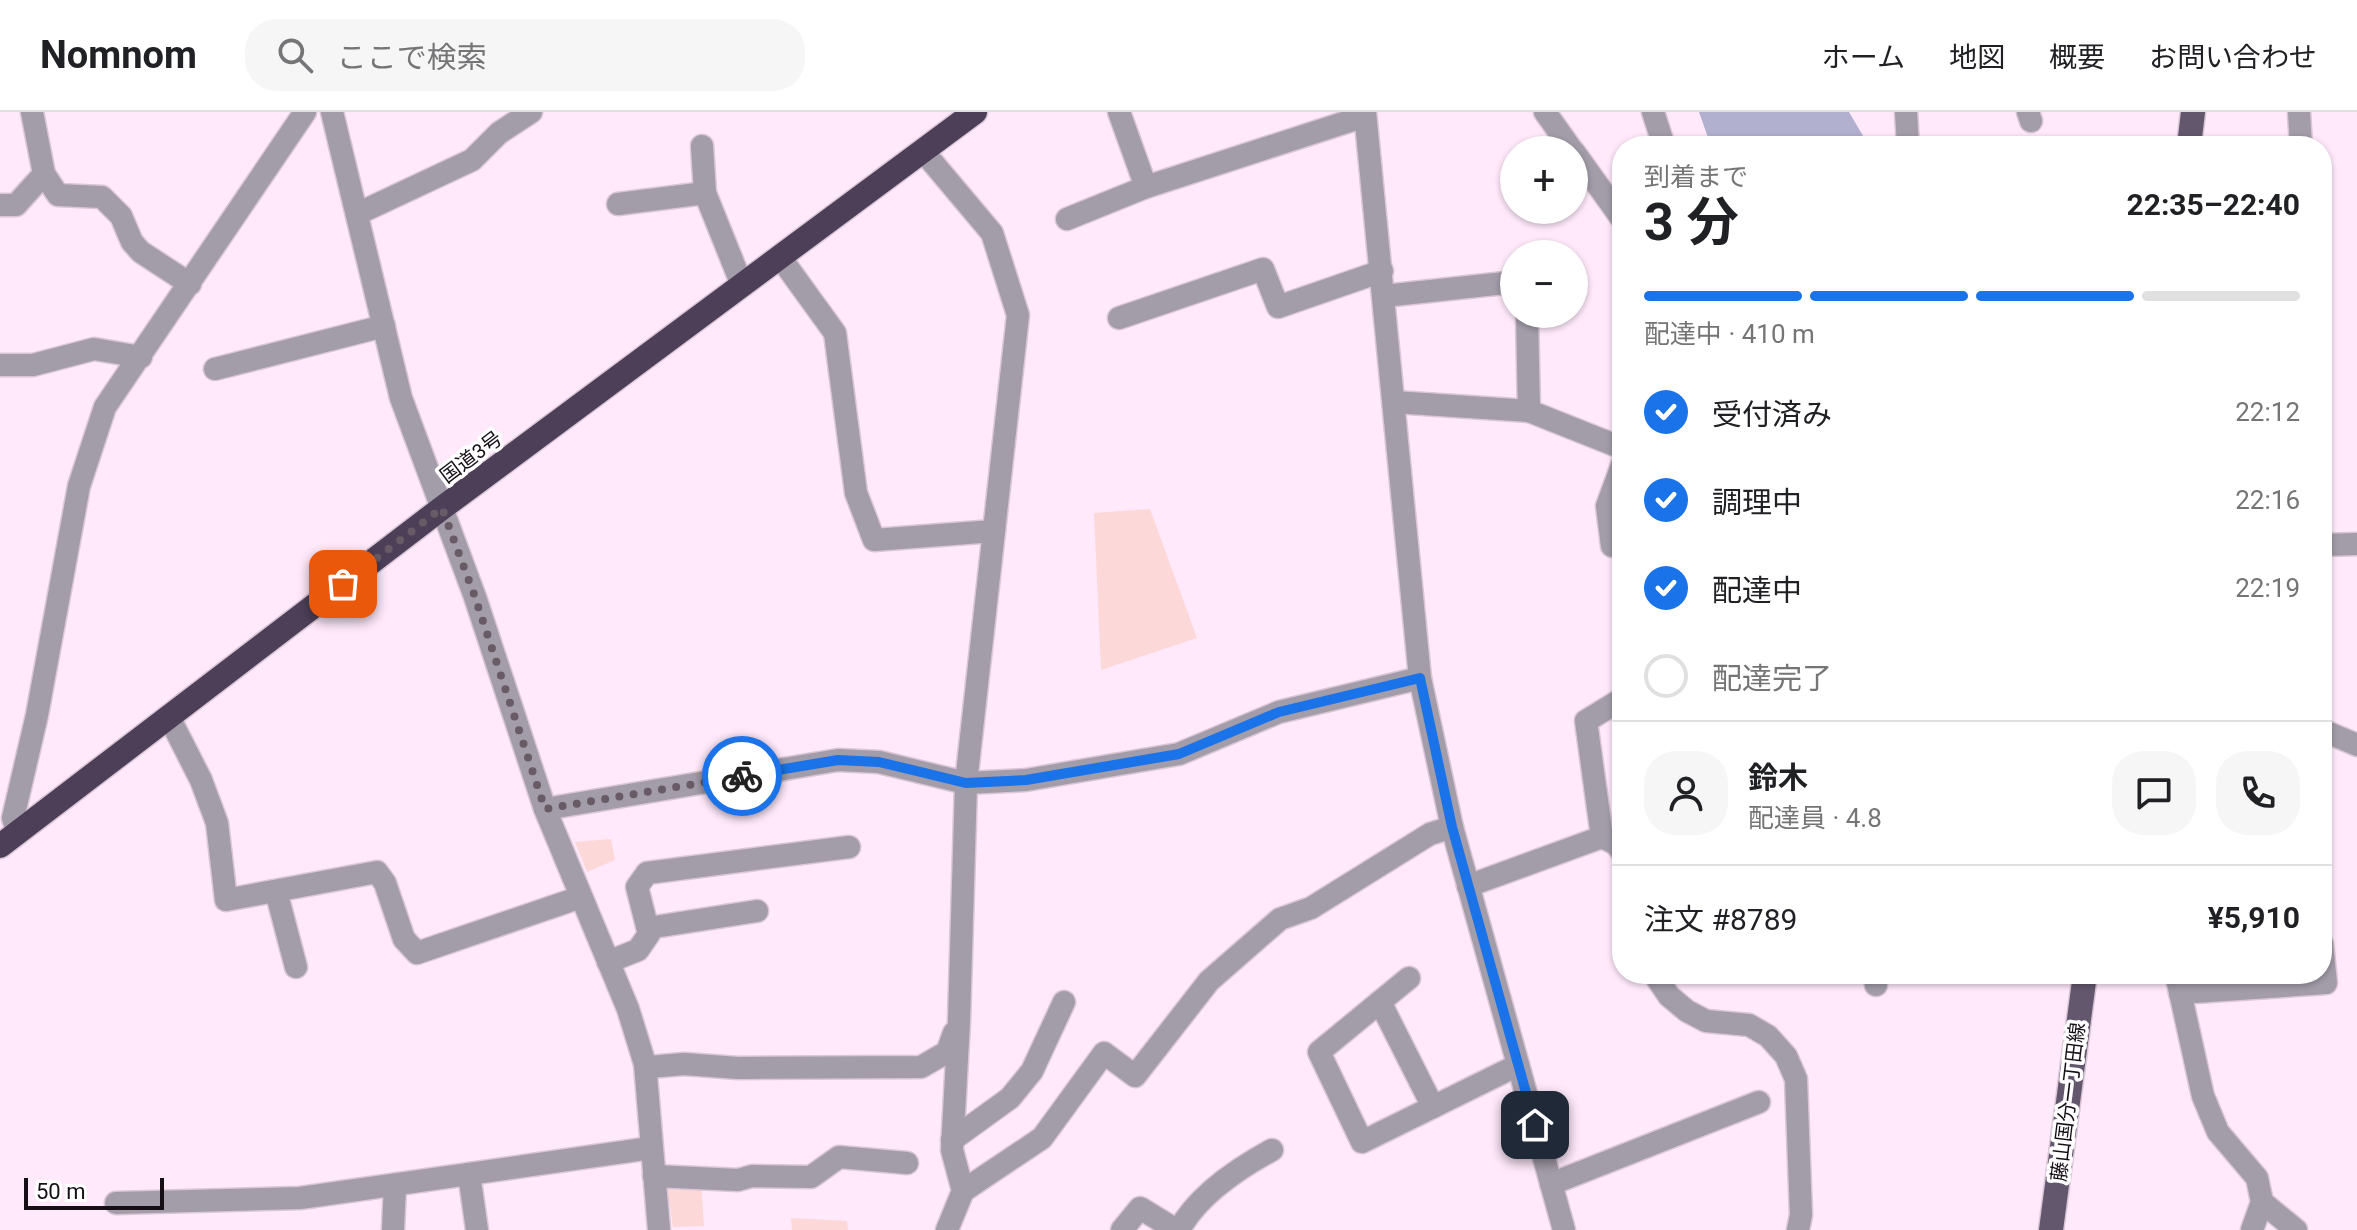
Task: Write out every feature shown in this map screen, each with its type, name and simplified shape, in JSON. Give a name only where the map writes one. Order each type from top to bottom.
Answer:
[{"type":"highway","name":"国道3号","points":[[9,839],[442,508],[969,114]]},
{"type":"main road","points":[[2190,136],[2193,112]]},
{"type":"main road","name":"藤山国分一丁田線","points":[[2051,1230],[2084,984]]},
{"type":"street","points":[[32,112],[44,174],[58,195],[102,197],[121,216],[132,242],[141,252],[190,284]]},
{"type":"street","points":[[9,839],[37,715],[79,486],[105,407],[305,112]]},
{"type":"street","points":[[332,112],[401,398],[475,597],[545,809],[628,1009],[645,1064],[659,1230]]},
{"type":"street","points":[[357,214],[472,160],[499,133],[531,112]]},
{"type":"street","points":[[1119,112],[1146,187]]},
{"type":"street","points":[[1545,112],[1562,136]]},
{"type":"street","points":[[1653,112],[1661,136]]},
{"type":"street","points":[[1906,112],[1907,136]]},
{"type":"street","points":[[2299,112],[2300,136]]},
{"type":"street","points":[[1067,219],[1146,187],[1365,114],[1420,678],[1452,827],[1564,1230]]},
{"type":"street","points":[[702,146],[705,193],[742,285]]},
{"type":"street","points":[[923,151],[992,233],[1018,315],[966,783],[952,1140],[963,1191]]},
{"type":"street","points":[[1588,172],[1612,205]]},
{"type":"street","points":[[0,205],[16,205],[44,174]]},
{"type":"street","points":[[618,204],[705,193]]},
{"type":"street","points":[[780,257],[835,333],[856,493],[874,540],[994,531]]},
{"type":"street","points":[[1119,318],[1263,269],[1278,307],[1382,271]]},
{"type":"street","points":[[1384,296],[1500,284]]},
{"type":"street","points":[[215,369],[384,326]]},
{"type":"street","points":[[1527,328],[1529,411]]},
{"type":"street","points":[[0,365],[33,365],[94,349],[141,357]]},
{"type":"street","points":[[1394,402],[1529,411],[1612,444]]},
{"type":"street","points":[[1612,492],[1607,506],[1612,546]]},
{"type":"street","points":[[2332,545],[2357,544]]},
{"type":"street","points":[[545,809],[838,760],[879,762],[966,783],[1026,780],[1179,754],[1279,712],[1420,678]]},
{"type":"street","points":[[1602,837],[1586,721],[1612,705]]},
{"type":"street","points":[[169,717],[201,780],[217,823],[226,900],[377,872],[385,883],[404,939],[417,953],[581,897]]},
{"type":"street","points":[[2332,734],[2357,745]]},
{"type":"street","points":[[947,1230],[963,1191],[1042,1138],[1104,1053],[1135,1076],[1209,981],[1280,919],[1311,908],[1430,834],[1452,827]]},
{"type":"street","points":[[1468,886],[1602,837],[1612,842]]},
{"type":"street","points":[[608,962],[638,950],[649,934],[637,887],[647,873],[849,847]]},
{"type":"street","points":[[276,891],[296,967]]},
{"type":"street","points":[[648,928],[757,911]]},
{"type":"street","points":[[1409,978],[1319,1052],[1362,1142],[1518,1065]]},
{"type":"street","points":[[1661,984],[1669,996],[1687,1011],[1706,1021],[1749,1025],[1768,1036],[1786,1056],[1796,1079],[1798,1101],[1801,1215],[1798,1230]]},
{"type":"street","points":[[2178,984],[2203,1096],[2218,1132],[2257,1178],[2262,1202],[2252,1230]]},
{"type":"street","points":[[952,1140],[1010,1098],[1032,1071],[1064,1002]]},
{"type":"street","points":[[1380,1002],[1433,1107]]},
{"type":"street","points":[[645,1064],[649,1067],[684,1064],[738,1068],[921,1067],[947,1052],[959,1021]]},
{"type":"street","points":[[1551,1184],[1759,1102]]},
{"type":"street","points":[[116,1203],[300,1198],[651,1148]]},
{"type":"street","points":[[1122,1230],[1140,1208],[1178,1230],[1190,1210],[1249,1163],[1272,1150]]},
{"type":"street","points":[[654,1176],[738,1180],[752,1176],[811,1177],[839,1157],[907,1163]]},
{"type":"street","points":[[469,1174],[477,1230]]},
{"type":"street","points":[[393,1230],[395,1185]]},
{"type":"street","points":[[2262,1202],[2296,1230]]},
{"type":"shaded area","points":[[1150,509],[1197,638],[1101,670],[1094,513]]},
{"type":"shaded area","points":[[611,839],[615,860],[587,872],[575,842]]},
{"type":"shaded area","points":[[666,1181],[701,1183],[704,1226],[673,1227]]},
{"type":"shaded area","points":[[791,1218],[847,1221],[848,1230],[792,1230]]},
{"type":"water","points":[[1699,112],[1849,112],[1863,136],[1707,136]]},
{"type":"way so far","points":[[343,584],[442,508],[475,597],[545,809],[742,776]]},
{"type":"route","points":[[742,776],[838,760],[879,762],[966,783],[1026,780],[1179,754],[1279,712],[1420,678],[1452,827],[1535,1125]]}]
